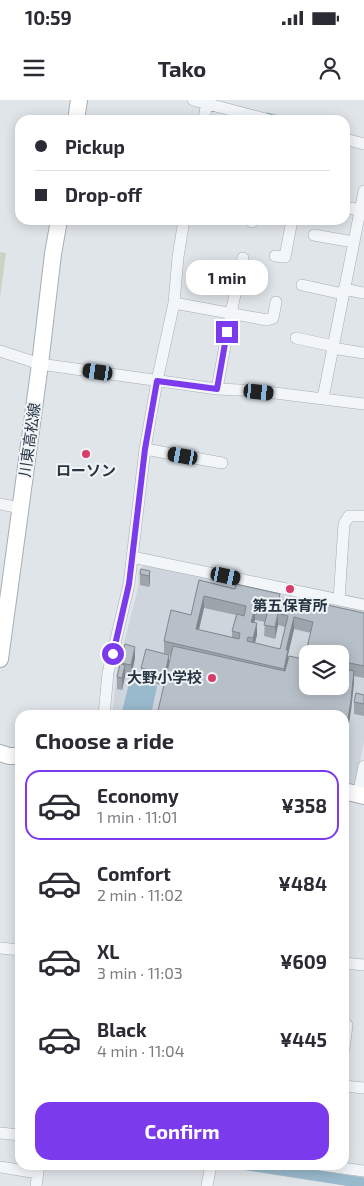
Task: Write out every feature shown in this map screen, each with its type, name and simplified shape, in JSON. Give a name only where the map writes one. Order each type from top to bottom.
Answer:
[{"type":"main road","points":[[77,115],[79,100]]},
{"type":"main road","name":"川東高松線","points":[[0,659],[58,225]]},
{"type":"main road","points":[[0,753],[15,756]]},
{"type":"street","points":[[193,100],[207,102],[252,115]]},
{"type":"street","points":[[205,115],[207,102]]},
{"type":"street","points":[[350,140],[364,144]]},
{"type":"street","points":[[323,398],[364,191]]},
{"type":"street","points":[[350,208],[360,210]]},
{"type":"street","points":[[104,710],[108,672],[129,584],[145,449],[174,303],[183,225]]},
{"type":"street","points":[[274,256],[285,257],[291,225]]},
{"type":"street","points":[[314,235],[353,242]]},
{"type":"street","points":[[217,389],[243,258]]},
{"type":"street","points":[[302,285],[343,292],[364,293]]},
{"type":"street","points":[[174,303],[267,320],[273,318],[276,302]]},
{"type":"street","points":[[296,338],[364,354]]},
{"type":"street","points":[[0,351],[40,364],[217,389],[323,398],[364,404]]},
{"type":"street","points":[[145,449],[222,463]]},
{"type":"street","points":[[0,504],[20,508]]},
{"type":"street","points":[[339,600],[344,524],[349,516],[364,516]]},
{"type":"street","points":[[132,557],[364,605]]},
{"type":"street","points":[[355,794],[364,766]]},
{"type":"street","points":[[0,948],[15,950]]},
{"type":"street","points":[[349,964],[364,965]]},
{"type":"street","points":[[349,1086],[364,1088]]},
{"type":"street","points":[[0,1133],[15,1134]]},
{"type":"street","points":[[0,1167],[15,1168]]},
{"type":"street","points":[[36,1186],[39,1170]]},
{"type":"street","points":[[207,1186],[209,1170]]},
{"type":"street","points":[[349,1170],[364,1172]]},
{"type":"shaded area","name":"大野小学校","points":[[146,565],[303,600],[304,596],[364,608],[364,742],[356,782],[349,783],[349,710],[113,710],[117,670],[138,588],[139,569]]},
{"type":"green space","points":[[0,252],[6,253],[0,298]]},
{"type":"water","points":[[130,680],[157,686],[152,710],[122,710]]},
{"type":"building","points":[[141,569],[150,571],[149,576],[140,574]]},
{"type":"building","points":[[199,580],[235,589],[236,584],[280,594],[279,599],[293,602],[292,607],[306,610],[309,599],[318,601],[317,604],[364,613],[364,666],[349,663],[349,645],[308,645],[313,622],[294,617],[286,650],[288,650],[284,669],[164,641],[171,610],[191,615]],"holes":[[[204,596],[246,606],[244,616],[237,614],[232,631],[240,633],[239,639],[196,629]],[[255,608],[268,611],[264,625],[275,627],[278,613],[288,616],[280,649],[247,641],[248,637],[253,638],[257,623],[251,622]]]},
{"type":"building","points":[[125,644],[135,647],[131,665],[121,663]]},
{"type":"building","points":[[173,646],[285,671],[289,656],[299,658],[299,695],[349,695],[349,670],[354,671],[349,713],[349,710],[158,710]]},
{"type":"building","points":[[146,649],[169,655],[165,674],[141,668]]},
{"type":"building","points":[[120,664],[125,665],[122,678],[117,677]]},
{"type":"building","points":[[356,693],[364,695],[364,704],[354,702]]},
{"type":"waterway","points":[[267,114],[271,115]]},
{"type":"waterway","points":[[280,1170],[364,1183]]},
{"type":"place","name":"ローソン","points":[[86,454]]},
{"type":"place","name":"第五保育所","points":[[290,589]]},
{"type":"place","name":"大野小学校","points":[[212,678]]},
{"type":"route","points":[[113,654],[129,584],[145,449],[157,381],[217,389],[227,332]]}]
